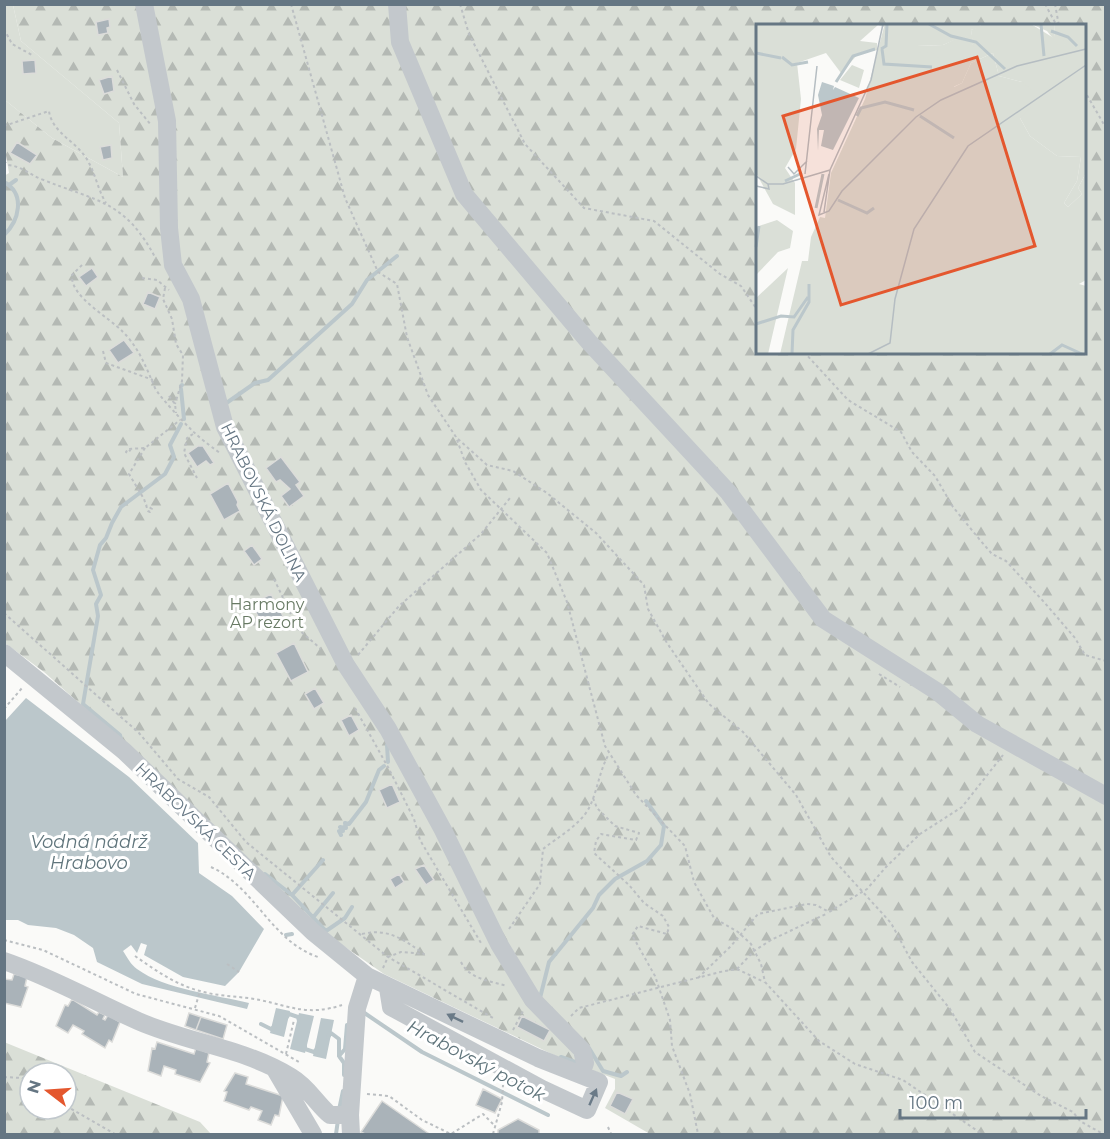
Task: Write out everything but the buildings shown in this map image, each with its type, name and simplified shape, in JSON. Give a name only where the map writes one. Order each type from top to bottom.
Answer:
[{"type":"street","name":"HRABOVSKÁ DOLINA","points":[[144,4],[167,121],[169,228],[173,265],[191,299],[225,427],[346,665],[359,687],[374,705],[429,804],[499,944],[533,1000],[582,1050],[585,1064],[581,1075]]},
{"type":"street","points":[[397,4],[400,42],[464,194],[589,342],[729,493],[823,619],[938,692],[977,724],[1106,796]]},
{"type":"street","name":"HRABOVSKÁ CESTA","points":[[4,653],[124,751],[304,924],[366,976],[599,1083],[587,1110],[542,1089],[391,1008],[388,988]]},
{"type":"street","points":[[4,961],[30,970],[139,1021],[251,1057],[281,1062],[291,1077],[341,1115],[351,1134]]},
{"type":"street","points":[[341,1115],[352,1092],[358,1010],[366,976]]},
{"type":"street","points":[[281,1062],[313,1134]]},
{"type":"path","points":[[291,4],[345,198],[378,272],[397,284],[407,337],[428,395],[456,437],[465,462],[481,490],[547,553],[567,602],[605,746],[636,795],[685,846],[694,882],[714,918],[741,935],[754,951],[765,982]]},
{"type":"path","points":[[460,4],[469,34],[525,144],[571,191],[577,201],[584,208],[654,221],[720,274],[741,286],[756,308]]},
{"type":"path","points":[[1045,4],[1057,24]]},
{"type":"path","points":[[1055,4],[1058,24]]},
{"type":"path","points":[[4,29],[12,44],[32,55]]},
{"type":"path","points":[[117,70],[134,104],[168,146]]},
{"type":"path","points":[[1086,93],[1106,128]]},
{"type":"path","points":[[4,126],[49,111],[51,123],[89,163],[105,203]]},
{"type":"path","points":[[4,161],[8,165],[19,166],[41,179],[105,203],[127,217],[145,240],[159,266]]},
{"type":"path","points":[[82,265],[72,275],[74,287],[94,309],[122,330],[143,359],[163,400],[193,434],[187,438],[184,453],[197,478]]},
{"type":"path","points":[[168,283],[172,291]]},
{"type":"path","points":[[165,288],[163,299],[172,319],[176,344],[183,355],[182,381],[175,404],[177,416]]},
{"type":"path","points":[[103,351],[106,363],[153,380]]},
{"type":"path","points":[[806,354],[848,400],[901,432],[912,452],[935,476],[953,507],[992,554],[1006,561],[1044,602],[1075,638],[1085,655],[1106,661]]},
{"type":"path","points":[[169,396],[175,404]]},
{"type":"path","points":[[146,504],[129,474],[145,448],[180,420]]},
{"type":"path","points":[[456,437],[487,465],[513,471],[547,493],[596,533],[644,585],[648,609],[667,643],[709,704],[743,732],[796,795],[831,857],[861,893],[891,923],[912,962],[950,1009],[975,1052],[1041,1096],[1073,1112],[1080,1121],[1103,1134]]},
{"type":"path","points":[[132,449],[145,448]]},
{"type":"path","points":[[346,665],[363,650],[399,606],[481,534],[510,498]]},
{"type":"path","points":[[274,579],[298,629],[324,651]]},
{"type":"path","points":[[4,613],[139,733],[178,779],[209,797],[246,842],[388,957],[502,1024]]},
{"type":"path","points":[[4,709],[32,675]]},
{"type":"path","points":[[359,687],[355,708],[414,819],[420,840],[454,901]]},
{"type":"path","points":[[561,1027],[579,1008],[659,989],[682,980],[737,969],[754,951],[771,940],[829,912],[861,893],[920,834],[962,807],[988,773],[1014,746]]},
{"type":"path","points":[[499,944],[540,884],[543,849],[580,819],[593,798],[602,767],[610,753]]},
{"type":"path","points":[[593,798],[601,812],[615,826],[639,833],[636,840],[601,834],[594,848],[598,858],[667,921],[669,927],[667,934],[638,926],[632,935],[655,976],[670,1020],[672,1046],[690,1094],[699,1134]]},
{"type":"path","points":[[211,867],[224,873],[248,895],[292,945],[325,959],[344,958]]},
{"type":"path","points":[[698,978],[741,935],[758,914],[807,904],[816,905],[829,912]]},
{"type":"path","points":[[361,934],[380,930],[406,941],[424,954],[401,952],[388,957]]},
{"type":"path","points":[[4,940],[43,950],[136,994],[219,1016],[281,1062],[302,1065]]},
{"type":"path","points":[[135,956],[165,977],[200,991],[249,998],[300,1010],[321,1012],[358,1010]]},
{"type":"path","points":[[460,962],[465,971],[476,977],[510,987]]},
{"type":"path","points":[[227,964],[239,972]]},
{"type":"path","points":[[737,969],[765,982],[819,1041],[855,1064],[903,1080],[982,1134]]},
{"type":"path","points":[[195,1008],[200,991]]},
{"type":"path","points":[[508,1043],[521,1014],[533,1000]]},
{"type":"path","points":[[297,1013],[300,1010]]},
{"type":"path","points":[[281,1062],[294,1020]]},
{"type":"path","points":[[493,1134],[502,1102],[503,1086]]},
{"type":"path","points":[[352,1092],[389,1096],[422,1119],[451,1134],[483,1114],[495,1126]]},
{"type":"path","points":[[78,1113],[115,1134]]},
{"type":"path","points":[[608,1127],[611,1134]]},
{"type":"green space","points":[[4,5],[13,5],[21,41],[119,123],[123,177],[52,138],[5,100]]},
{"type":"green space","name":"Harmony AP rezort","points":[[13,5],[1105,5],[1105,1134],[650,1134],[605,1108],[615,1089],[615,1079],[556,1056],[384,974],[315,926],[141,758],[44,672],[5,643],[4,176],[9,173],[5,150],[5,100],[52,138],[123,177],[119,123],[21,41]]},
{"type":"green space","points":[[4,1042],[51,1061],[18,1061],[18,1121],[78,1121],[78,1072],[200,1122],[211,1134],[5,1134]]},
{"type":"water","name":"Vodná nádrž Hrabovo","points":[[26,698],[129,777],[198,843],[199,873],[232,896],[264,929],[239,972],[225,986],[183,977],[144,955],[147,945],[141,943],[137,953],[131,945],[123,951],[129,961],[137,969],[161,982],[249,1003],[247,1009],[142,984],[97,962],[93,948],[74,935],[56,928],[28,925],[18,920],[5,920],[5,721]]},
{"type":"water","points":[[276,1008],[290,1011],[284,1037],[270,1033]]},
{"type":"water","points":[[299,1013],[314,1016],[305,1053],[290,1049]]},
{"type":"water","points":[[321,1018],[334,1020],[326,1059],[313,1056]]},
{"type":"waterway","points":[[9,185],[16,180]]},
{"type":"waterway","points":[[4,182],[11,187],[18,200],[16,215],[4,235]]},
{"type":"waterway","points":[[225,404],[255,383],[268,380],[352,304],[367,280],[397,256]]},
{"type":"waterway","points":[[181,389],[184,419]]},
{"type":"waterway","points":[[121,739],[120,735],[83,704],[98,616],[96,604],[101,595],[93,570],[100,545],[106,538],[121,507],[165,474],[174,457],[170,445],[181,424]]},
{"type":"waterway","points":[[387,745],[388,762]]},
{"type":"waterway","points":[[341,835],[339,831],[343,831],[340,827],[346,828],[345,823],[349,824],[366,802],[379,770],[384,766]]},
{"type":"waterway","points":[[540,998],[549,962],[593,908],[599,895],[615,879],[647,861],[661,845],[664,826],[646,801]]},
{"type":"waterway","points":[[292,895],[323,860]]},
{"type":"waterway","points":[[265,874],[292,895],[326,931],[345,918],[352,907]]},
{"type":"waterway","points":[[311,920],[333,893]]},
{"type":"waterway","points":[[286,935],[292,934]]},
{"type":"waterway","name":"Hrabovský potok","points":[[363,1012],[422,1052],[548,1115]]},
{"type":"waterway","name":"Hrabovský potok","points":[[287,1017],[289,1014],[298,1017],[299,1021]]},
{"type":"waterway","name":"Hrabovský potok","points":[[261,1024],[271,1029],[274,1027]]},
{"type":"waterway","name":"Hrabovský potok","points":[[328,1037],[331,1033],[339,1039],[339,1056],[345,1049],[347,1025]]},
{"type":"waterway","name":"Hrabovský potok","points":[[305,1046],[305,1049],[314,1052],[317,1049]]},
{"type":"waterway","points":[[589,1048],[603,1071],[621,1076],[627,1072]]},
{"type":"waterway","points":[[339,1056],[344,1063],[344,1075]]},
{"type":"waterway","points":[[561,1057],[578,1063]]},
{"type":"waterway","points":[[339,1110],[343,1091]]},
{"type":"waterway","points":[[336,1134],[338,1120]]}]
